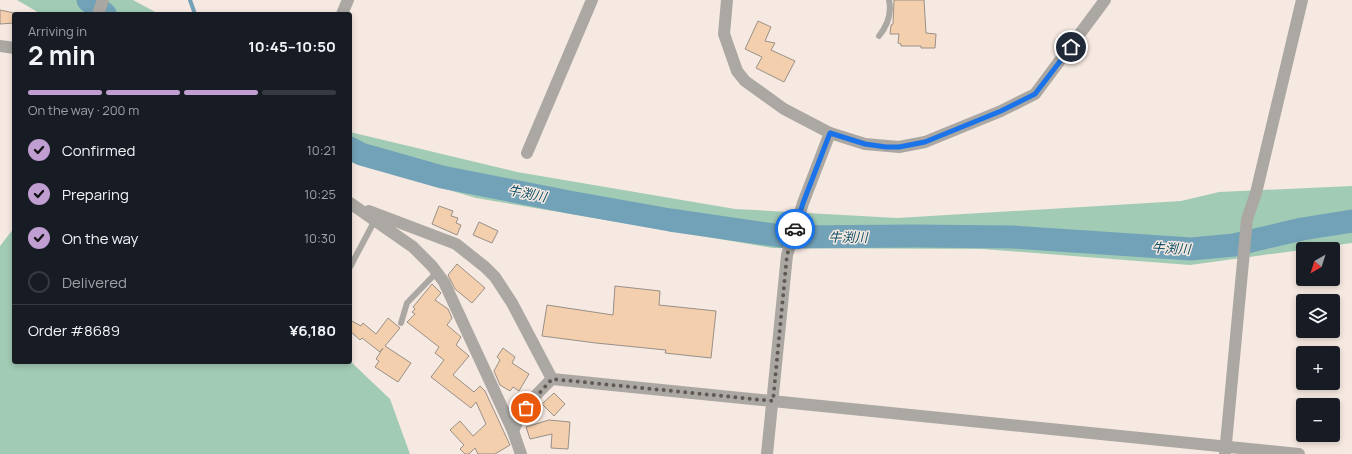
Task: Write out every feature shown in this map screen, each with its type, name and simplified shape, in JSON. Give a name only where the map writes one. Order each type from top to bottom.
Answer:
[{"type":"street","points":[[99,12],[103,0]]},
{"type":"street","points":[[343,12],[348,0]]},
{"type":"street","points":[[527,154],[592,0]]},
{"type":"street","points":[[727,0],[724,34],[737,71],[746,81],[784,109],[830,133],[865,144],[899,147],[925,142],[1001,111],[1035,94],[1105,0]]},
{"type":"street","points":[[1225,450],[1247,219],[1256,193],[1302,0]]},
{"type":"street","points":[[0,46],[12,48]]},
{"type":"street","points":[[767,454],[789,250],[801,208],[830,133]]},
{"type":"street","points":[[352,204],[414,246],[444,282],[513,431],[521,454]]},
{"type":"street","points":[[352,204],[432,233],[456,244],[470,254],[496,277],[512,303],[552,379]]},
{"type":"street","points":[[552,379],[773,401],[1225,450],[1299,454]]},
{"type":"street","points":[[513,431],[519,416],[532,399],[552,379]]},
{"type":"lane","points":[[878,36],[885,28],[891,9],[889,0]]},
{"type":"lane","points":[[352,263],[375,220]]},
{"type":"lane","points":[[401,323],[407,303],[437,272]]},
{"type":"green space","points":[[17,0],[133,0],[155,12],[38,12]]},
{"type":"green space","points":[[352,132],[517,172],[735,209],[897,218],[1181,201],[1219,192],[1352,186],[1352,243],[1340,245],[1340,242],[1296,242],[1296,251],[1190,265],[982,249],[773,248],[476,198],[352,162]]},
{"type":"green space","points":[[12,231],[12,364],[352,363],[390,399],[410,454],[0,454],[0,246]]},
{"type":"building","points":[[894,0],[924,0],[926,33],[936,34],[935,48],[901,46],[901,44],[898,43],[899,34],[890,34],[891,25],[893,24]]},
{"type":"building","points":[[0,10],[12,13],[12,23],[0,24]]},
{"type":"building","points":[[758,21],[771,27],[765,41],[775,43],[771,50],[795,61],[784,82],[756,68],[762,57],[745,49]]},
{"type":"building","points":[[439,206],[453,211],[451,216],[458,218],[456,223],[461,225],[457,235],[432,224]]},
{"type":"building","points":[[479,222],[498,231],[492,243],[473,235]]},
{"type":"building","points":[[457,264],[485,288],[472,303],[455,289],[448,275]]},
{"type":"building","points":[[432,284],[441,293],[435,300],[448,309],[452,318],[447,325],[461,337],[456,345],[469,356],[453,375],[474,392],[480,386],[485,391],[510,445],[495,454],[478,454],[475,448],[469,454],[465,454],[460,449],[464,445],[450,430],[460,421],[473,436],[486,424],[476,402],[471,408],[431,377],[444,360],[435,353],[439,347],[407,322],[415,314],[412,312],[415,309],[413,307]]},
{"type":"building","points":[[615,286],[660,291],[659,305],[716,311],[711,358],[665,353],[666,350],[542,336],[547,305],[613,315]]},
{"type":"building","points":[[388,318],[400,328],[385,346],[411,363],[398,382],[375,367],[379,361],[376,359],[383,348],[380,352],[362,338],[360,340],[352,333],[352,321],[361,326],[363,323],[376,334]]},
{"type":"building","points":[[503,348],[515,357],[512,363],[529,374],[519,391],[513,387],[510,391],[500,385],[494,371],[500,360],[497,357]]},
{"type":"building","points":[[554,393],[565,404],[554,416],[542,404]]},
{"type":"building","points":[[549,420],[570,422],[568,449],[551,448],[552,434],[530,439],[526,427]]},
{"type":"waterway","name":"牛渕川","points":[[88,0],[103,12]]},
{"type":"waterway","points":[[190,0],[194,12]]},
{"type":"waterway","name":"牛渕川","points":[[352,149],[361,154],[442,177],[670,220],[788,237],[1013,237],[1191,249],[1234,245],[1302,229],[1352,221]]},
{"type":"way so far","points":[[526,408],[532,399],[552,379],[773,401],[787,255],[795,229]]},
{"type":"route","points":[[795,229],[803,203],[830,133],[865,144],[886,147],[899,147],[925,142],[1001,111],[1035,94],[1071,47]]}]
